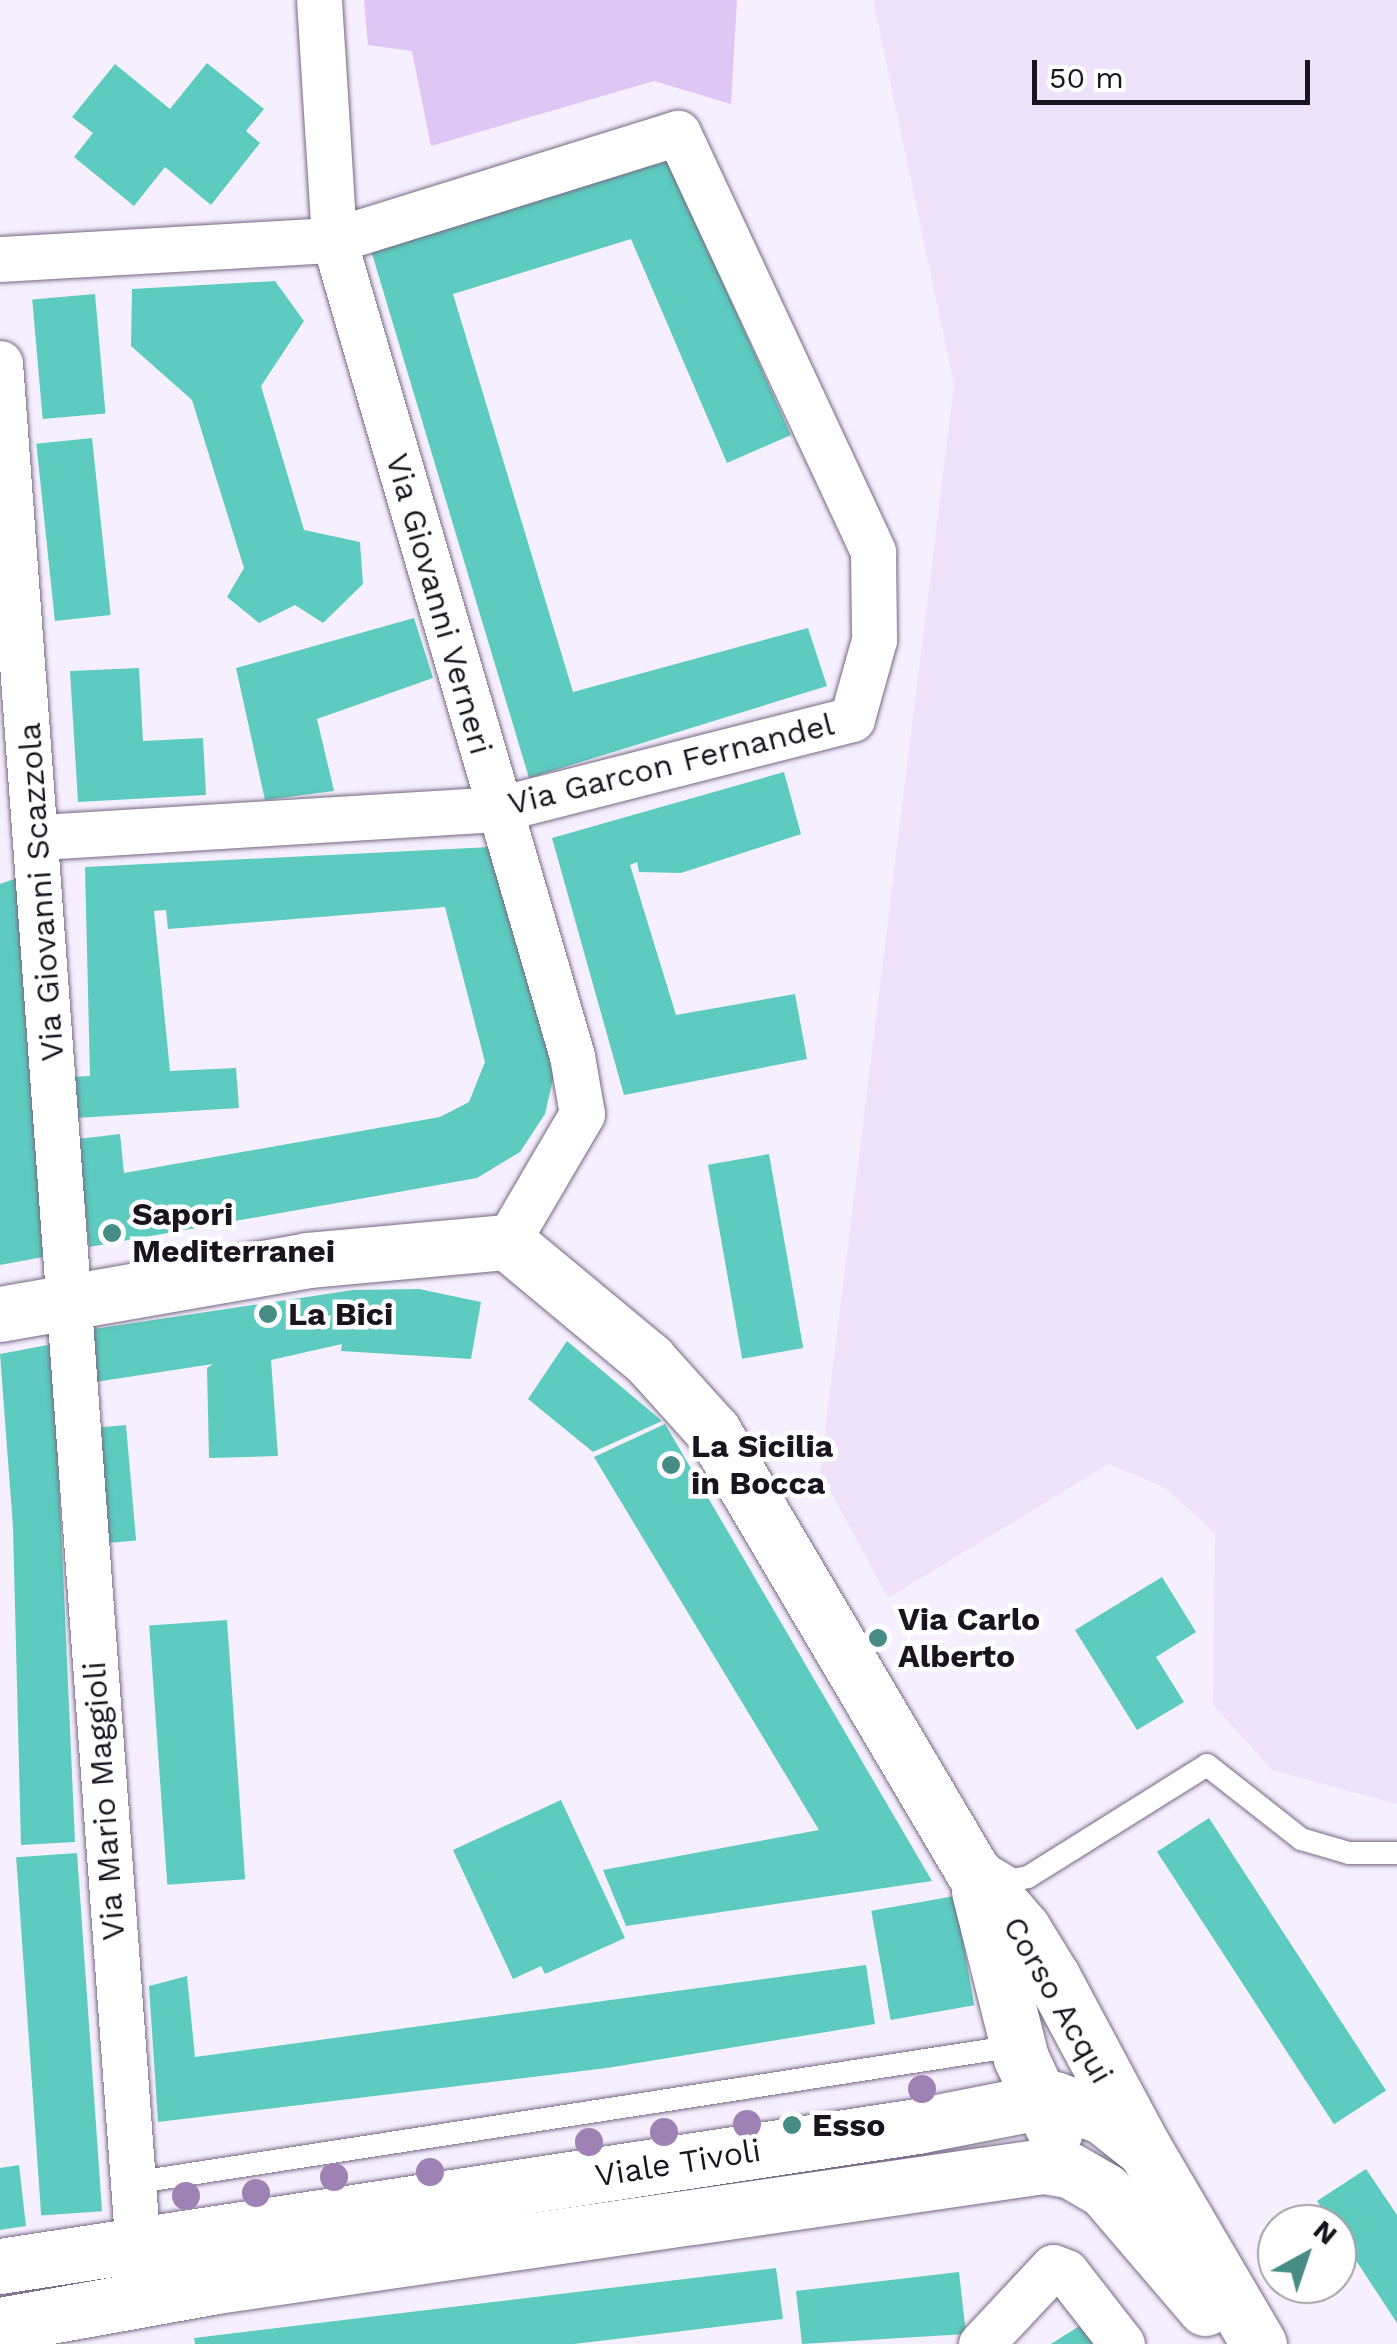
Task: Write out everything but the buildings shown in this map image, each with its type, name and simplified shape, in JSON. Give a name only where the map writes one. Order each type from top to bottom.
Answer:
[{"type":"main road","points":[[0,1314],[308,1260],[507,1242],[649,1360],[697,1410],[751,1490],[972,1870]]},
{"type":"main road","name":"Corso Acqui","points":[[972,1870],[1009,2024],[1036,2099],[1065,2148],[1105,2191]]},
{"type":"main road","name":"Corso Acqui","points":[[972,1870],[1023,1929],[1144,2150]]},
{"type":"main road","name":"Corso Acqui","points":[[917,2126],[962,2110],[990,2090],[1003,2074],[1009,2024]]},
{"type":"main road","name":"Viale Tivoli","points":[[16,2264],[917,2126],[1036,2099],[1090,2110],[1144,2150],[1259,2344]]},
{"type":"main road","name":"Viale Tivoli","points":[[40,2329],[142,2300],[1023,2168],[1071,2171],[1105,2191],[1238,2344]]},
{"type":"main road","points":[[16,2264],[40,2329]]},
{"type":"street","name":"Via Giovanni Verneri","points":[[319,0],[334,240],[572,1056],[582,1114],[507,1242]]},
{"type":"street","name":"Via Garcon Fernandel","points":[[39,837],[499,809],[852,718],[874,640],[873,552],[678,133],[334,240]]},
{"type":"street","points":[[0,259],[334,240]]},
{"type":"street","name":"Via Giovanni Scazzola","points":[[0,363],[39,837],[66,1302]]},
{"type":"street","name":"Via Mario Maggioli","points":[[66,1302],[142,2300]]},
{"type":"street","points":[[981,2344],[1053,2267],[1066,2272],[1122,2344]]},
{"type":"lane","points":[[937,1808],[990,1866],[1020,1880],[1207,1765],[1301,1839],[1349,1854],[1397,1852]]},
{"type":"lane","points":[[132,2183],[1009,2024]]},
{"type":"shaded area","points":[[364,0],[737,0],[731,104],[654,81],[431,146],[412,51],[368,45]]},
{"type":"shaded area","points":[[873,0],[1397,0],[1397,1804],[1272,1770],[1213,1705],[1215,1533],[1165,1488],[1109,1464],[888,1598],[820,1472],[954,385]]},
{"type":"place","name":"Sapori Mediterranei","points":[[112,1233]]},
{"type":"place","name":"La Bici","points":[[268,1314]]},
{"type":"place","name":"La Sicilia in Bocca","points":[[671,1465]]},
{"type":"place","name":"Via Carlo Alberto","points":[[878,1638]]},
{"type":"place","name":"Esso","points":[[792,2125]]}]
